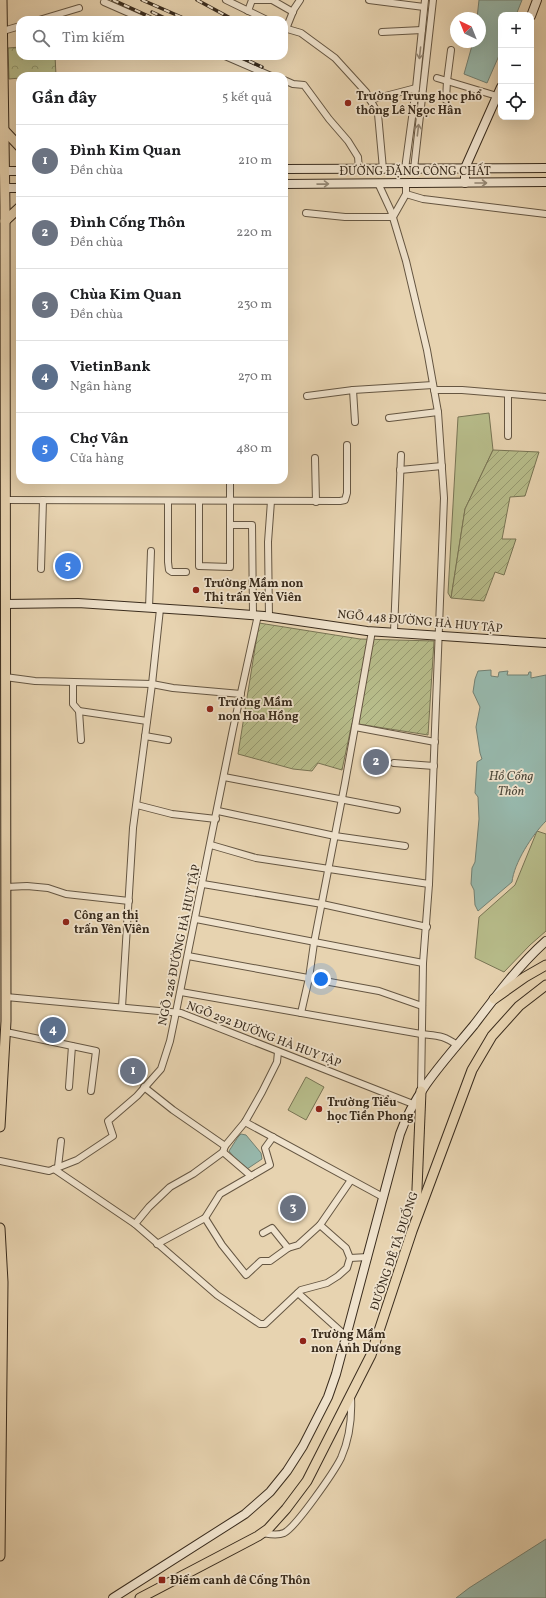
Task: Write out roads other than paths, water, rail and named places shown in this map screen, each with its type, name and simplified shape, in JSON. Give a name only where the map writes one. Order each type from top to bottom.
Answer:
[{"type":"main road","points":[[0,1127],[6,1032],[5,500],[7,213],[4,171],[2,0]]},
{"type":"main road","points":[[4,130],[16,143]]},
{"type":"main road","points":[[494,999],[525,977],[546,965]]},
{"type":"main road","name":"ĐƯỜNG ĐÊ TẢ ĐUỐNG","points":[[140,1598],[262,1533],[286,1509],[307,1481],[371,1355],[416,1220],[472,1070],[492,1036],[519,1006],[546,985]]},
{"type":"main road","points":[[416,1220],[421,1091]]},
{"type":"main road","points":[[0,1228],[3,1282],[0,1556]]},
{"type":"street","points":[[226,0],[259,16]]},
{"type":"street","points":[[248,11],[252,0],[272,0],[293,12]]},
{"type":"street","points":[[288,23],[300,0]]},
{"type":"street","points":[[369,0],[424,7]]},
{"type":"street","points":[[405,169],[416,88],[425,0]]},
{"type":"street","points":[[414,168],[433,0]]},
{"type":"street","points":[[532,12],[537,0]]},
{"type":"street","points":[[104,2],[135,16]]},
{"type":"street","points":[[52,16],[79,8]]},
{"type":"street","points":[[424,16],[431,17]]},
{"type":"street","points":[[3,31],[16,27]]},
{"type":"street","points":[[288,30],[301,34],[335,58],[366,92],[378,114],[383,169]]},
{"type":"street","points":[[382,32],[422,30]]},
{"type":"street","points":[[446,100],[451,50]]},
{"type":"street","points":[[234,60],[262,72]]},
{"type":"street","points":[[437,78],[497,96],[466,168],[465,183]]},
{"type":"street","points":[[288,82],[304,85],[329,119],[348,141],[358,157],[352,183]]},
{"type":"street","points":[[370,100],[416,88]]},
{"type":"street","name":"ĐƯỜNG ĐẶNG CÔNG CHẤT","points":[[288,169],[546,168]]},
{"type":"street","points":[[4,171],[16,171]]},
{"type":"street","name":"ĐƯỜNG ĐẶNG CÔNG CHẤT","points":[[288,184],[546,182]]},
{"type":"street","points":[[378,183],[393,217],[408,268],[427,350],[438,412],[444,498],[440,635],[429,884],[427,927],[423,963],[421,1091]]},
{"type":"street","points":[[393,217],[406,194],[406,183]]},
{"type":"street","points":[[5,188],[16,188]]},
{"type":"street","points":[[406,194],[423,199],[546,214]]},
{"type":"street","points":[[306,212],[345,217],[393,217]]},
{"type":"street","points":[[307,396],[353,390],[434,387],[546,397]]},
{"type":"street","points":[[353,390],[355,422]]},
{"type":"street","points":[[508,394],[508,436]]},
{"type":"street","points":[[389,418],[438,412]]},
{"type":"street","points":[[5,500],[271,502],[316,502],[345,500],[347,493],[347,444]]},
{"type":"street","points":[[394,632],[401,455]]},
{"type":"street","points":[[315,458],[316,502]]},
{"type":"street","points":[[400,470],[442,466]]},
{"type":"street","points":[[199,501],[199,566],[230,567],[230,484]]},
{"type":"street","points":[[40,568],[43,500]]},
{"type":"street","points":[[168,501],[169,570],[172,572],[186,572]]},
{"type":"street","points":[[270,617],[268,542],[271,502]]},
{"type":"street","name":"NGÕ 226 ĐƯỜNG HÀ HUY TẬP","points":[[0,1161],[50,1171],[77,1160],[113,1136],[108,1121],[137,1096],[161,1068],[170,1041],[181,992],[256,615],[252,525],[230,525]]},
{"type":"street","points":[[149,608],[151,551]]},
{"type":"street","name":"NGÕ 448 ĐƯỜNG HÀ HUY TẬP","points":[[5,604],[78,603],[256,615],[372,631],[546,643]]},
{"type":"street","points":[[122,1008],[133,828],[152,684],[160,609]]},
{"type":"street","points":[[301,1013],[309,978],[314,943],[342,799],[372,631]]},
{"type":"street","points":[[5,677],[35,681],[73,683],[152,684],[173,688],[241,694]]},
{"type":"street","points":[[73,683],[73,704],[79,711],[81,740]]},
{"type":"street","points":[[79,711],[147,721]]},
{"type":"street","points":[[355,728],[435,742]]},
{"type":"street","points":[[145,736],[168,740]]},
{"type":"street","points":[[394,763],[434,766]]},
{"type":"street","points":[[224,777],[397,810]]},
{"type":"street","points":[[137,805],[172,814],[216,819]]},
{"type":"street","points":[[218,811],[335,836],[406,846]]},
{"type":"street","points":[[211,846],[256,858],[429,884]]},
{"type":"street","points":[[203,884],[322,904],[427,927]]},
{"type":"street","points":[[6,887],[27,886],[48,888],[66,894],[129,901]]},
{"type":"street","points":[[196,919],[423,963]]},
{"type":"street","points":[[112,1598],[245,1514],[274,1487],[296,1458],[325,1403],[336,1374],[400,1134],[413,1104],[421,1091],[494,999],[546,941]]},
{"type":"street","points":[[188,956],[379,992],[422,1006]]},
{"type":"street","points":[[181,992],[445,1037],[457,1045]]},
{"type":"street","name":"NGÕ 292 ĐƯỜNG HÀ HUY TẬP","points":[[6,997],[181,1013],[413,1104]]},
{"type":"street","points":[[6,1032],[96,1051],[91,1091]]},
{"type":"street","points":[[69,1087],[72,1046]]},
{"type":"street","points":[[135,1224],[149,1207],[170,1187],[193,1174],[224,1149],[245,1122],[277,1062],[278,1052]]},
{"type":"street","points":[[144,1088],[224,1149],[251,1176]]},
{"type":"street","points":[[245,1122],[384,1197]]},
{"type":"street","points":[[157,1244],[204,1218],[220,1194],[270,1165],[265,1148],[274,1137]]},
{"type":"street","points":[[61,1141],[56,1168],[135,1224],[217,1295],[260,1324],[265,1324],[301,1290],[327,1283],[347,1268],[350,1254],[346,1248],[320,1225]]},
{"type":"street","points":[[204,1218],[222,1245],[246,1275],[261,1262],[270,1261],[288,1248],[298,1245],[320,1225],[351,1180]]},
{"type":"street","points":[[263,1233],[272,1228],[288,1248]]},
{"type":"street","points":[[350,1258],[368,1257]]},
{"type":"street","points":[[298,1293],[347,1337]]},
{"type":"street","points":[[262,1533],[277,1535],[286,1532],[310,1505],[341,1458],[349,1425],[351,1395]]},
{"type":"water","points":[[479,0],[522,0],[517,12],[498,12],[498,58],[487,83],[464,74],[471,48],[486,48],[486,12],[478,12]]},
{"type":"water","name":"Hồ Cống Thôn","points":[[491,670],[491,676],[498,677],[499,672],[508,671],[507,675],[528,675],[529,672],[531,672],[531,678],[546,675],[546,821],[524,850],[513,874],[512,882],[478,911],[475,905],[474,890],[471,884],[472,868],[475,862],[479,819],[478,797],[475,793],[477,762],[482,759],[476,727],[480,707],[473,692],[478,671]]},
{"type":"water","points":[[241,1134],[246,1135],[261,1153],[262,1159],[247,1169],[237,1161],[229,1151]]},
{"type":"water","points":[[546,1539],[546,1598],[456,1598],[469,1588]]},
{"type":"railway","points":[[113,0],[148,16]]},
{"type":"railway","points":[[142,0],[179,16]]},
{"type":"railway","points":[[197,0],[227,16]]},
{"type":"railway","points":[[152,12],[160,16]]},
{"type":"railway","points":[[247,60],[262,67]]},
{"type":"place","name":"Trường Trung học phổ thông Lê Ngọc Hân","points":[[348,103]]},
{"type":"place","name":"Chợ Vân","points":[[68,566]]},
{"type":"place","name":"Trường Mầm non Thị trấn Yên Viên","points":[[196,590]]},
{"type":"place","name":"Trường Mầm non Hoa Hồng","points":[[210,709]]},
{"type":"place","name":"Đình Cống Thôn","points":[[376,762]]},
{"type":"place","name":"Công an thị trấn Yên Viên","points":[[66,922]]},
{"type":"place","name":"VietinBank","points":[[53,1030]]},
{"type":"place","name":"Đình Kim Quan","points":[[133,1071]]},
{"type":"place","name":"Trường Tiểu học Tiền Phong","points":[[319,1109]]},
{"type":"place","name":"Chùa Kim Quan","points":[[293,1208]]},
{"type":"place","name":"Trường Mầm non Ánh Dương","points":[[303,1341]]},
{"type":"place","name":"Điếm canh đê Cống Thôn","points":[[162,1580]]}]
